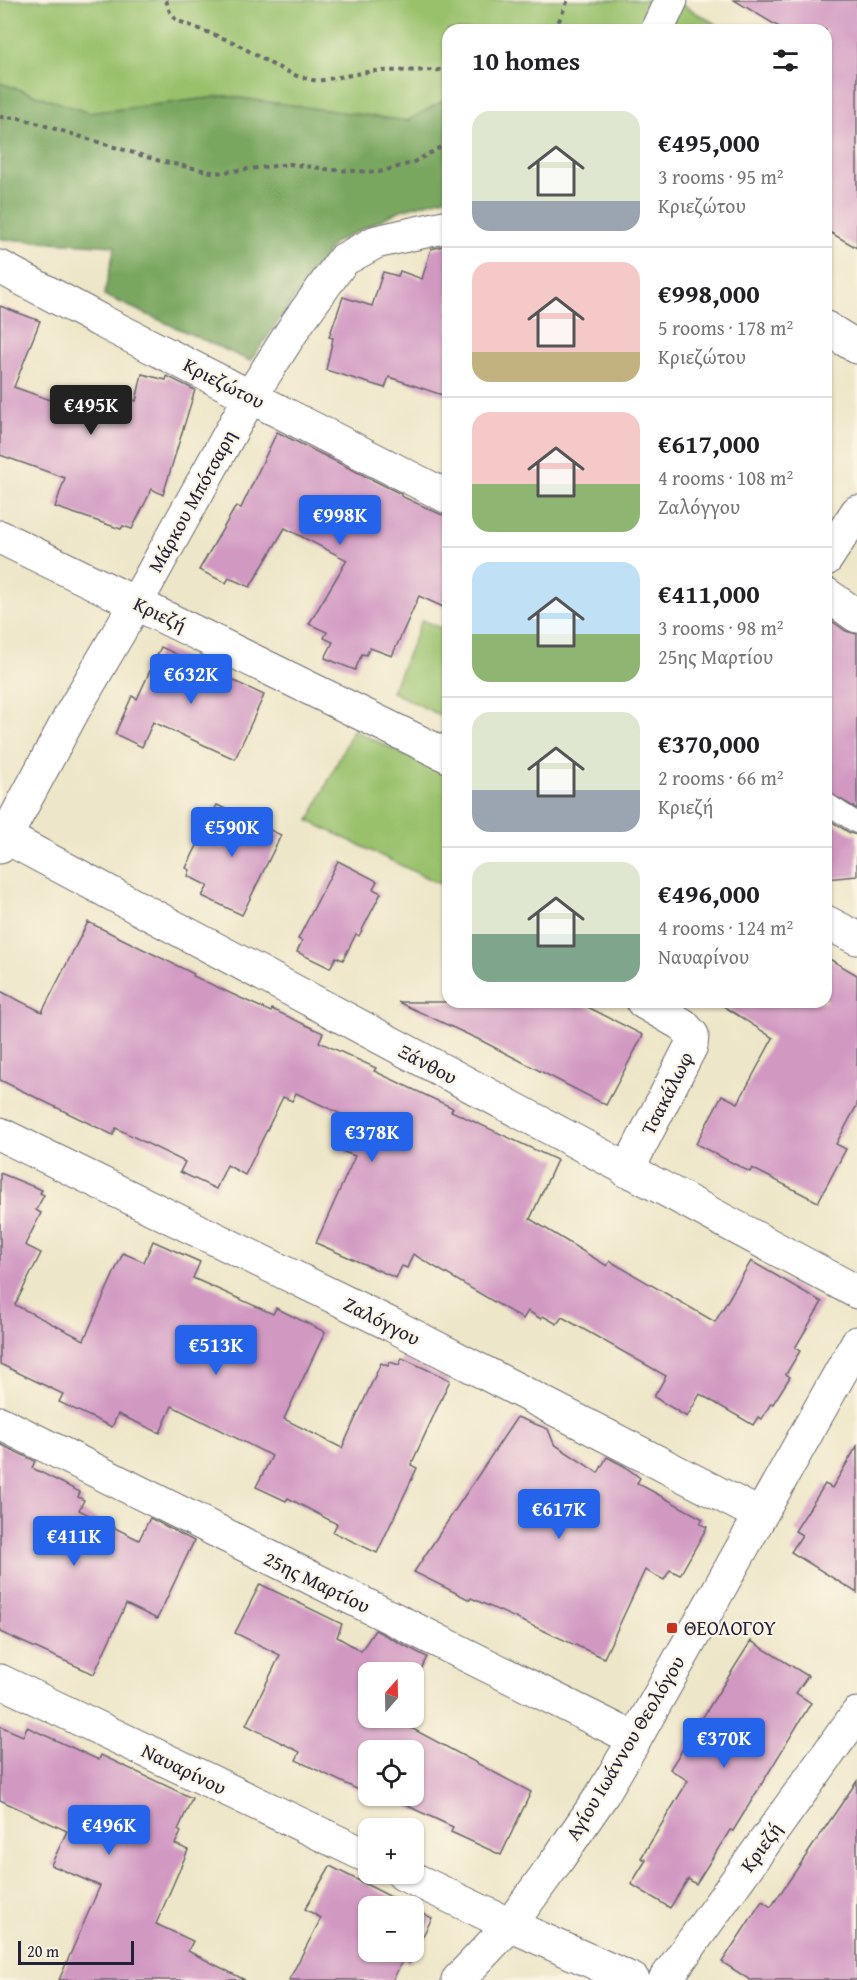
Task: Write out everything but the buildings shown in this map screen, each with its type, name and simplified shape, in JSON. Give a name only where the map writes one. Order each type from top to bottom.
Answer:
[{"type":"street","points":[[660,24],[671,0]]},
{"type":"street","name":"Μάρκου Μπότσαρη","points":[[2,839],[250,397],[298,322],[343,260],[376,242],[442,227]]},
{"type":"street","name":"Κριεζώτου","points":[[0,267],[442,494]]},
{"type":"street","points":[[832,332],[857,347]]},
{"type":"street","points":[[832,550],[857,512]]},
{"type":"street","name":"Κριεζή","points":[[0,537],[442,753]]},
{"type":"street","points":[[832,598],[857,616]]},
{"type":"street","name":"Ξάνθου","points":[[2,839],[857,1292]]},
{"type":"street","points":[[832,925],[857,938]]},
{"type":"street","name":"Τσακάλωφ","points":[[627,1171],[691,1046],[692,1035],[683,1025],[653,1008]]},
{"type":"street","name":"Ζαλόγγου","points":[[0,1134],[392,1326],[760,1515]]},
{"type":"street","name":"Αγίου Ιωάννου Θεολόγου","points":[[458,1980],[510,1925],[602,1795],[857,1343]]},
{"type":"street","name":"25ης Μαρτίου","points":[[0,1423],[635,1739]]},
{"type":"street","name":"Ναυαρίνου","points":[[0,1681],[358,1852]]},
{"type":"street","name":"Κριεζή","points":[[665,1980],[857,1714]]},
{"type":"street","points":[[424,1884],[633,1980]]},
{"type":"lane","points":[[832,807],[857,823]]},
{"type":"path","points":[[166,0],[176,20],[233,42],[297,76],[317,81],[373,71],[442,70]]},
{"type":"path","points":[[558,24],[568,0]]},
{"type":"path","points":[[0,117],[20,118],[160,161],[216,173],[291,164],[333,170],[379,172],[412,163],[442,146]]},
{"type":"green space","points":[[0,0],[660,0],[646,24],[442,24],[442,101],[407,121],[225,96],[89,113],[0,83]]},
{"type":"green space","points":[[679,3],[716,24],[670,24]]},
{"type":"green space","points":[[0,83],[89,113],[225,96],[407,121],[442,101],[442,199],[401,210],[334,243],[250,361],[104,295],[115,246],[0,239]]},
{"type":"green space","points":[[422,620],[442,628],[442,716],[392,692]]},
{"type":"green space","points":[[353,730],[442,772],[442,885],[309,821]]},
{"type":"place","name":"ΘΕΟΛΟΓΟΥ","points":[[672,1628]]}]
